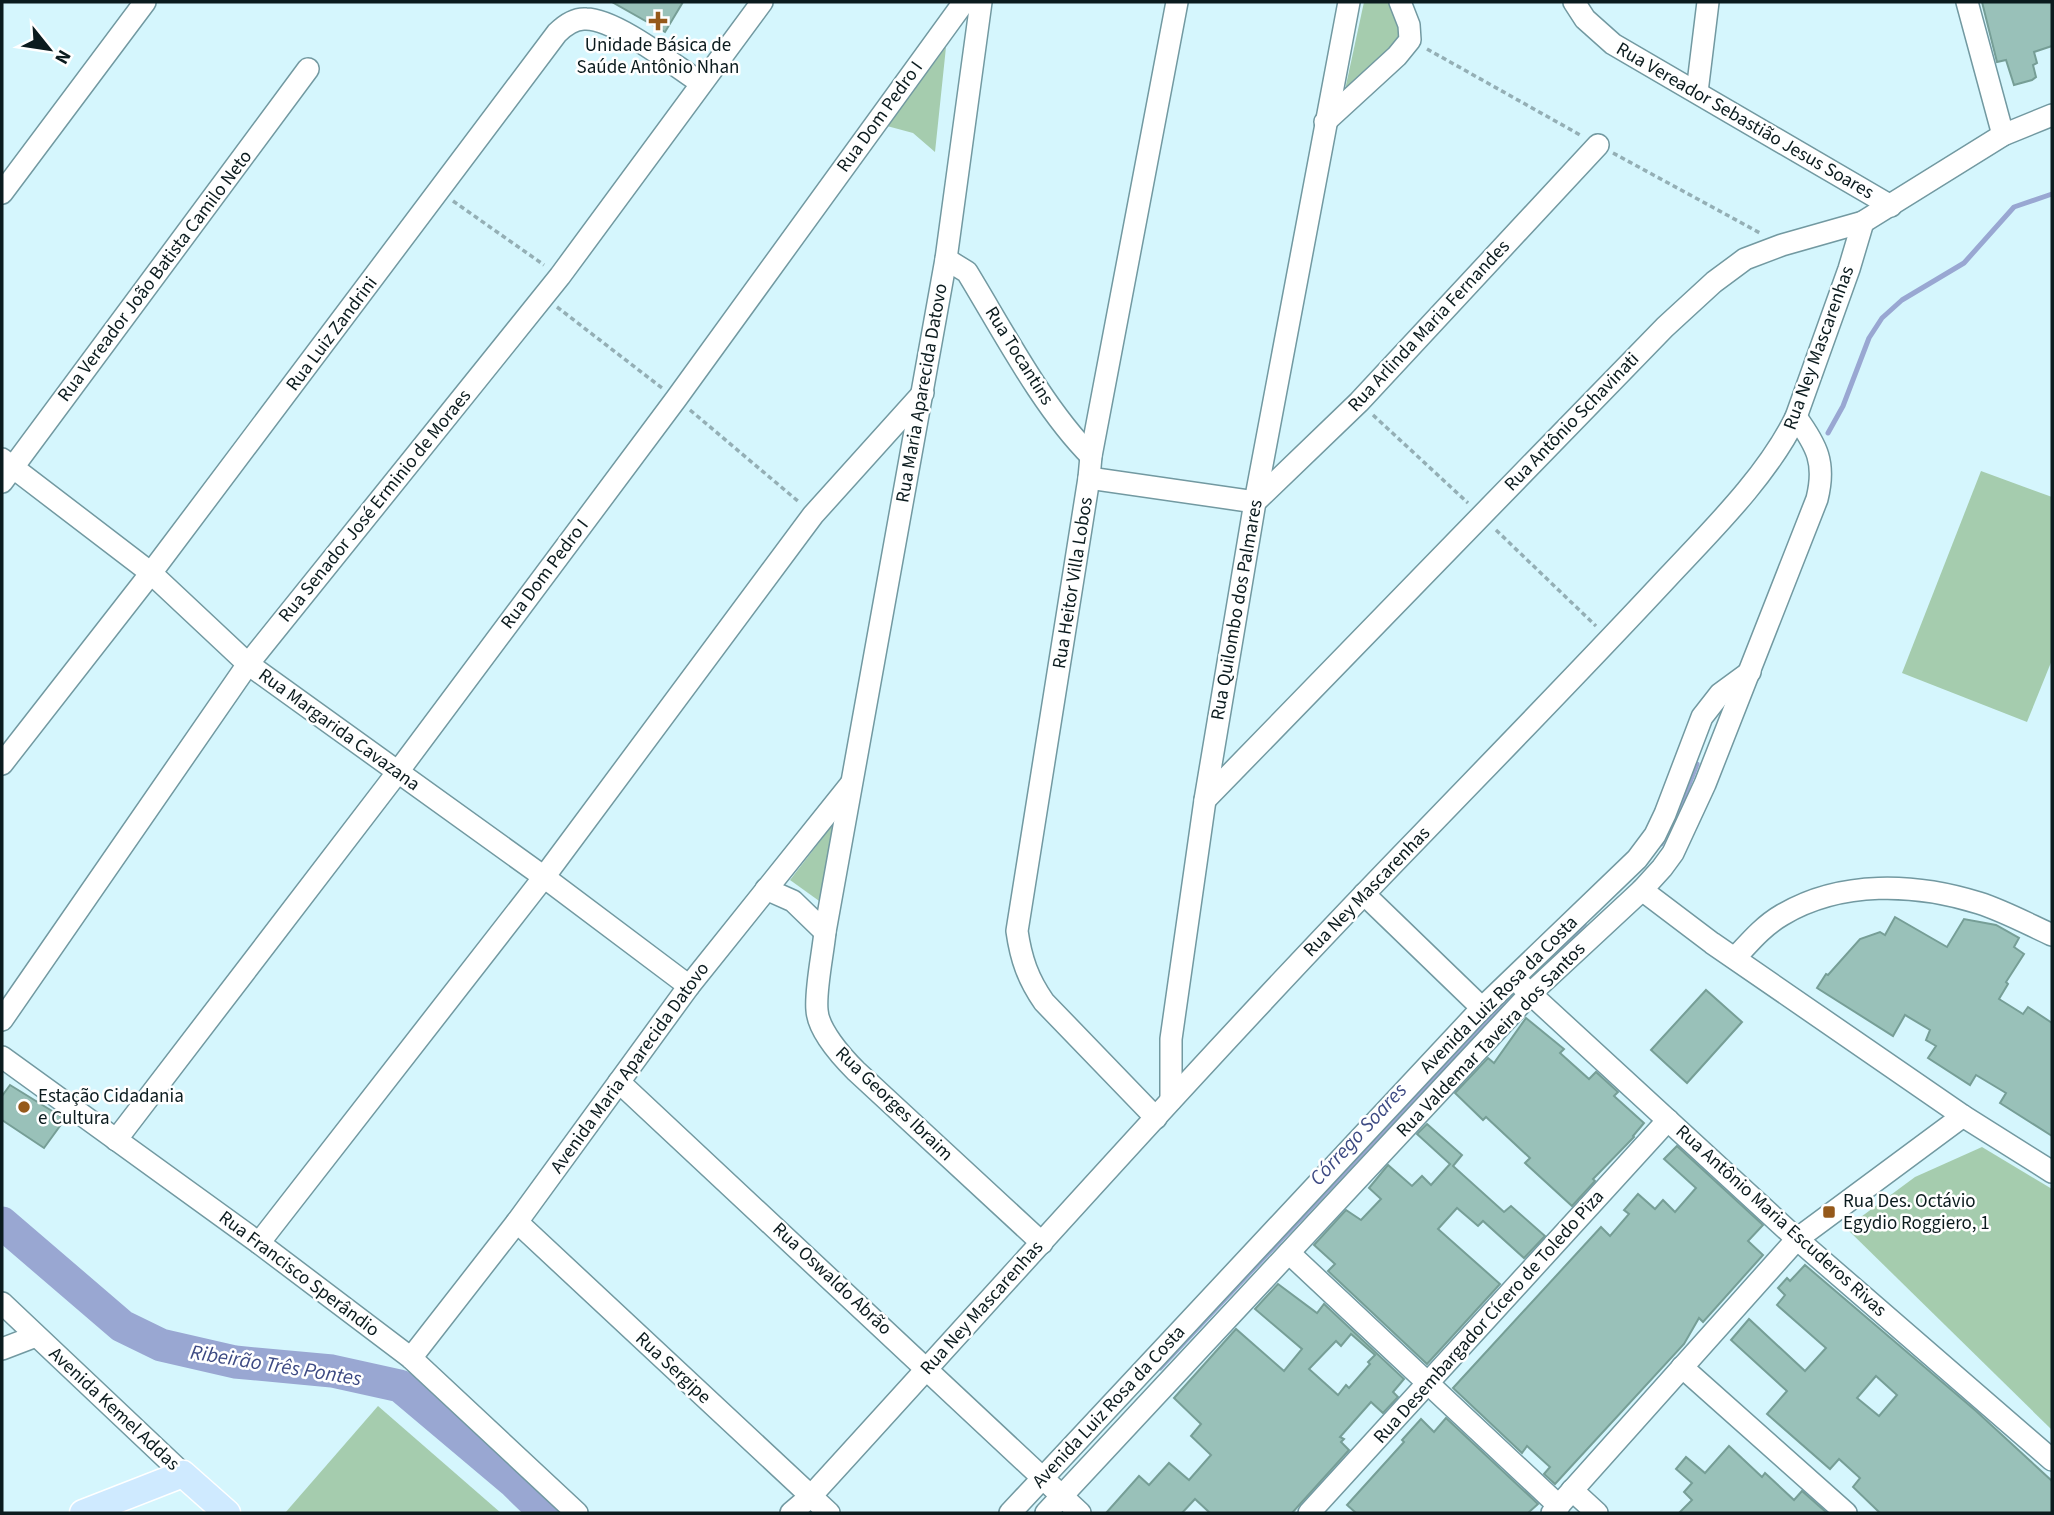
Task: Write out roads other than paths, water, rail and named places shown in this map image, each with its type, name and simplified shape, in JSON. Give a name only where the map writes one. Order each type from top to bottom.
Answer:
[{"type":"main road","points":[[83,1513],[183,1474]]},
{"type":"main road","name":"Avenida Kemel Addas","points":[[183,1474],[227,1513]]},
{"type":"street","points":[[2,193],[145,2]]},
{"type":"street","name":"Rua Senador José Erminio de Moraes","points":[[2,1020],[248,664],[560,276],[762,2]]},
{"type":"street","name":"Rua Dom Pedro I","points":[[116,1140],[397,773],[676,399],[964,2]]},
{"type":"street","name":"Rua Maria Aparecida Datovo","points":[[852,782],[946,259],[981,2]]},
{"type":"street","name":"Rua Heitor Villa Lobos","points":[[1156,1118],[1044,1002],[1030,982],[1021,958],[1017,931],[1091,456],[1177,2]]},
{"type":"street","points":[[1325,122],[1397,56],[1409,40],[1409,25],[1400,2]]},
{"type":"street","name":"Rua Vereador Sebastião Jesus Soares","points":[[1574,2],[1585,19],[1613,44],[1891,206]]},
{"type":"street","points":[[1697,92],[1709,2]]},
{"type":"street","points":[[1967,2],[2003,135]]},
{"type":"street","name":"Rua Quilombo dos Palmares","points":[[1171,1100],[1171,1039],[1205,800],[1255,502],[1347,3]]},
{"type":"street","name":"Rua Luiz Zandrini","points":[[2,764],[151,573],[566,24],[587,18],[601,22],[639,41],[701,83]]},
{"type":"street","name":"Rua Vereador João Batista Camilo Neto","points":[[5,470],[308,69]]},
{"type":"street","name":"Rua Antônio Schavinati","points":[[1205,800],[1665,327],[1714,282],[1745,259],[1782,245],[1863,222],[2003,135],[2052,115]]},
{"type":"street","name":"Rua Arlinda Maria Fernandes","points":[[1255,502],[1359,402],[1598,145]]},
{"type":"street","name":"Rua Ney Mascarenhas","points":[[791,1513],[811,1496],[1171,1100],[1364,894],[1706,537],[1766,466],[1786,439],[1796,417],[1863,222]]},
{"type":"street","name":"Rua Tocantins","points":[[946,259],[967,272],[1047,401],[1074,439],[1091,456]]},
{"type":"street","points":[[259,1243],[544,877],[813,515],[923,393]]},
{"type":"street","name":"Rua Valdemar Taveira dos Santos","points":[[1046,1513],[1051,1487],[1289,1253],[1522,986],[1642,890],[1673,853],[1705,784],[1750,672],[1821,484],[1822,471],[1814,444],[1796,417]]},
{"type":"street","name":"Rua Margarida Cavazana","points":[[5,470],[151,573],[248,664],[544,877],[689,986]]},
{"type":"street","points":[[1089,478],[1255,502]]},
{"type":"street","name":"Avenida Luiz Rosa da Costa","points":[[1010,1513],[1051,1487],[1482,1008],[1522,986],[1637,859],[1655,835],[1665,814],[1702,717],[1720,694],[1750,672]]},
{"type":"street","name":"Avenida Maria Aparecida Datovo","points":[[411,1358],[517,1222],[689,986],[852,782]]},
{"type":"street","name":"Rua Georges Ibraim","points":[[852,782],[825,932],[817,1012],[840,1055],[1042,1243]]},
{"type":"street","points":[[1735,958],[1762,929],[1783,915],[1828,897],[1885,887],[1929,891],[1979,903],[2052,934]]},
{"type":"street","points":[[766,889],[793,901],[825,932]]},
{"type":"street","points":[[1642,890],[1963,1116],[2052,1171]]},
{"type":"street","points":[[1364,894],[1482,1008]]},
{"type":"street","name":"Rua Antônio Maria Escuderos Rivas","points":[[1522,986],[1797,1239],[2052,1461]]},
{"type":"street","name":"Rua Francisco Sperândio","points":[[2,1057],[259,1243],[411,1358],[577,1513]]},
{"type":"street","name":"Rua Oswaldo Abrão","points":[[619,1082],[928,1368],[1080,1513]]},
{"type":"street","points":[[1561,1503],[1797,1239],[1963,1116]]},
{"type":"street","name":"Rua Desembargador Cícero de Toledo Piza","points":[[1309,1513],[1668,1120]]},
{"type":"street","name":"Rua Sergipe","points":[[517,1222],[829,1513]]},
{"type":"street","points":[[1289,1253],[1561,1503],[1597,1513]]},
{"type":"street","name":"Avenida Kemel Addas","points":[[2,1303],[183,1474]]},
{"type":"street","points":[[2,1349],[36,1336]]},
{"type":"street","points":[[1682,1367],[1846,1513]]},
{"type":"waterway","name":"Córrego Soares","points":[[1828,433],[1843,406],[1869,338],[1882,318],[1902,300],[1964,263],[2014,207],[2052,194]]},
{"type":"waterway","name":"Córrego Soares","points":[[1661,844],[1680,807],[1697,764]]},
{"type":"waterway","name":"Córrego Soares","points":[[1527,982],[1584,924]]},
{"type":"waterway","name":"Córrego Soares","points":[[1160,1368],[1520,989]]},
{"type":"waterway","name":"Ribeirão Três Pontes","points":[[2,1223],[122,1326],[161,1345],[235,1362],[332,1371],[400,1386],[514,1482],[546,1513]]},
{"type":"place","name":"Unidade Básica de Saúde Antônio Nhan","points":[[658,21]]},
{"type":"place","name":"Estação Cidadania e Cultura","points":[[24,1107]]},
{"type":"place","name":"Rua Des. Octávio Egydio Roggiero, 1","points":[[1829,1212]]}]
